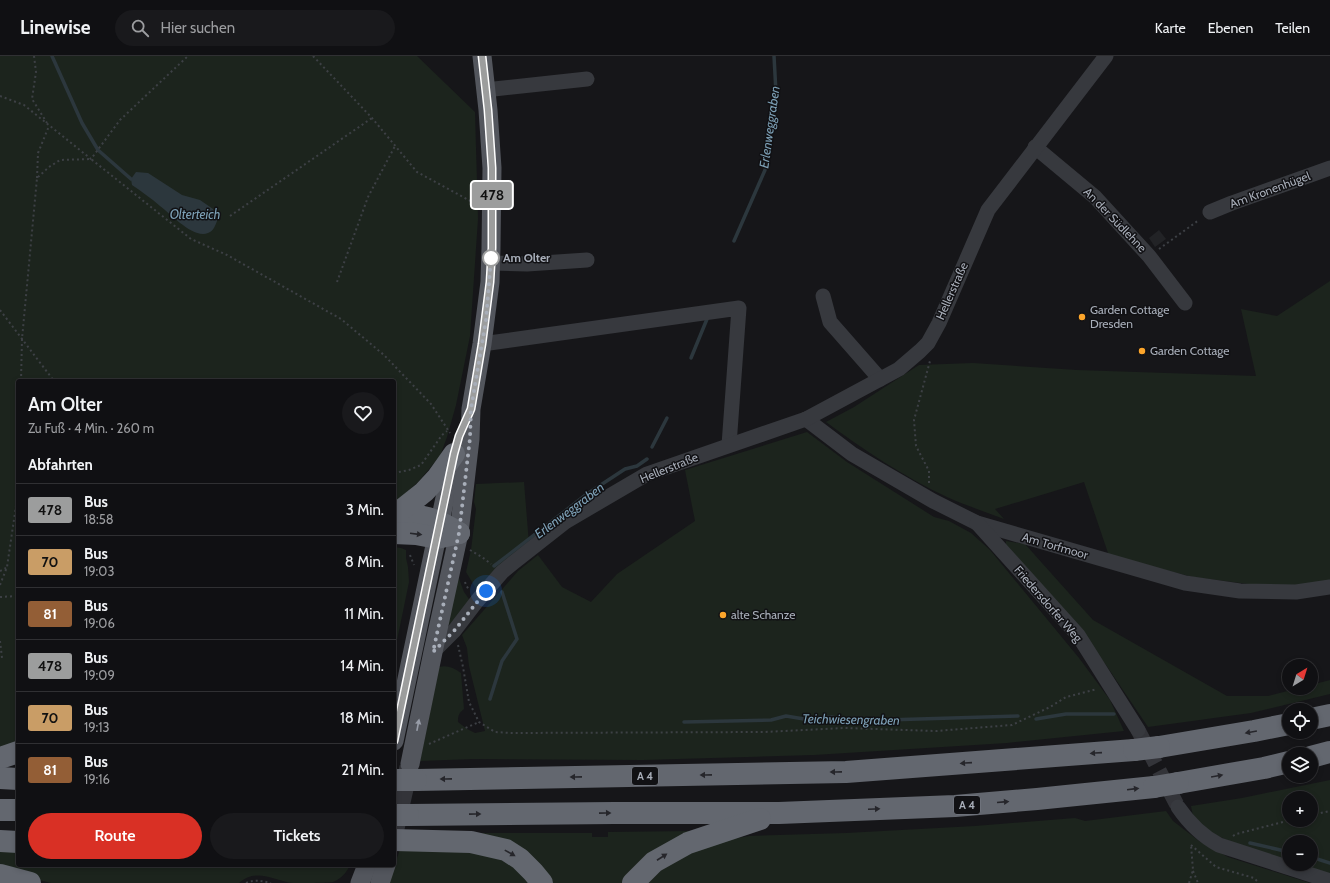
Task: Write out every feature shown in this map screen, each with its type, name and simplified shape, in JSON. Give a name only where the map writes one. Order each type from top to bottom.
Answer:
[{"type":"highway","points":[[396,519],[437,478],[454,454]]},
{"type":"highway","points":[[396,521],[421,516],[438,530],[463,542]]},
{"type":"highway","points":[[1318,718],[1330,715]]},
{"type":"highway","name":"A 4","points":[[396,778],[413,763],[846,772],[1136,740],[1159,747],[1282,725]]},
{"type":"highway","points":[[1318,755],[1330,752]]},
{"type":"highway","points":[[0,758],[16,753]]},
{"type":"highway","name":"A 4","points":[[401,815],[779,813],[963,805],[1154,787],[1282,764]]},
{"type":"highway","points":[[0,778],[16,779]]},
{"type":"highway","points":[[0,810],[16,810]]},
{"type":"highway","points":[[633,883],[654,862],[688,843],[779,813]]},
{"type":"highway","points":[[398,840],[471,842],[506,850],[520,859],[542,883]]},
{"type":"highway","points":[[0,841],[16,842]]},
{"type":"highway","points":[[0,875],[30,883]]},
{"type":"main road","points":[[413,763],[433,652],[463,542],[471,409],[489,290],[491,263],[492,168],[482,56]]},
{"type":"main road","points":[[396,731],[454,454],[459,436],[471,409]]},
{"type":"main road","points":[[360,883],[366,867]]},
{"type":"main road","points":[[380,883],[385,867]]},
{"type":"street","name":"Hellerstraße","points":[[433,652],[454,631],[502,572],[565,522],[647,474],[806,419],[898,369],[920,351],[928,343],[939,322],[988,210],[1106,56]]},
{"type":"street","points":[[486,90],[587,79]]},
{"type":"street","name":"An der Südlehne","points":[[1036,146],[1095,197],[1149,256],[1185,303]]},
{"type":"street","name":"Am Kronenhügel","points":[[1210,212],[1239,200],[1330,168]]},
{"type":"street","points":[[491,263],[526,264],[587,260]]},
{"type":"street","points":[[823,296],[830,322],[880,379]]},
{"type":"street","points":[[482,344],[739,308],[729,445]]},
{"type":"street","name":"Am Torfmoor","points":[[806,419],[852,454],[933,501],[977,523],[1184,583],[1240,591],[1296,592],[1330,587]]},
{"type":"street","name":"Friedersdorfer Weg","points":[[977,523],[1078,635],[1110,686],[1136,740]]},
{"type":"street","points":[[1178,807],[1186,819],[1209,840],[1219,846],[1330,881]]},
{"type":"path","points":[[34,56],[36,72],[32,99],[49,126]]},
{"type":"path","points":[[91,159],[120,120],[188,56]]},
{"type":"path","points":[[313,56],[372,118],[417,172],[478,204]]},
{"type":"path","points":[[0,96],[24,105],[191,239],[227,255],[341,319],[384,355],[431,404],[441,417],[447,431],[450,433]]},
{"type":"path","points":[[230,216],[372,118]]},
{"type":"path","points":[[21,379],[22,339],[38,153],[49,126]]},
{"type":"path","points":[[337,282],[368,196],[395,146]]},
{"type":"path","points":[[37,178],[49,167],[60,160],[91,159]]},
{"type":"path","points":[[1169,242],[1210,212]]},
{"type":"path","points":[[0,310],[52,379]]},
{"type":"path","points":[[920,351],[930,358],[914,420],[916,446],[929,471],[928,480],[933,501]]},
{"type":"path","points":[[396,473],[409,470],[421,465],[442,435],[447,431]]},
{"type":"path","points":[[0,585],[7,567],[16,506]]},
{"type":"path","points":[[463,542],[502,572]]},
{"type":"path","points":[[0,571],[7,567]]},
{"type":"path","points":[[0,597],[16,596]]},
{"type":"path","points":[[454,631],[463,667],[469,702],[479,722],[495,732],[764,732],[845,728],[936,731],[1012,725],[1050,707],[1066,696],[1110,686]]},
{"type":"path","points":[[0,641],[2,658]]},
{"type":"path","points":[[413,763],[430,744],[479,722]]},
{"type":"path","points":[[1318,814],[1330,812]]},
{"type":"path","points":[[1219,846],[1236,834],[1282,822]]},
{"type":"path","points":[[1198,883],[1193,870],[1191,845],[1216,867],[1254,878],[1259,883]]},
{"type":"path","points":[[1189,883],[1193,870]]},
{"type":"path","points":[[246,883],[259,880],[271,883]]},
{"type":"shaded area","points":[[0,56],[417,56],[475,112],[478,219],[470,336],[456,405],[440,456],[419,481],[396,502],[396,379],[16,379],[16,745],[0,749]]},
{"type":"shaded area","points":[[1159,230],[1166,239],[1155,247],[1149,238]]},
{"type":"shaded area","points":[[1330,281],[1330,582],[1273,587],[1193,577],[1109,556],[1084,482],[995,509],[1004,519],[954,500],[915,481],[870,453],[826,422],[854,407],[919,365],[973,363],[1077,370],[1256,376],[1241,309],[1277,316]]},
{"type":"shaded area","points":[[807,432],[847,462],[934,517],[949,521],[971,533],[990,550],[1079,658],[1110,700],[1124,731],[1007,743],[814,755],[643,760],[473,759],[420,761],[439,667],[450,667],[461,673],[464,709],[459,714],[458,722],[475,733],[485,731],[469,666],[467,648],[462,635],[518,571],[538,555],[562,587],[591,602],[617,574],[695,521],[685,470]]},
{"type":"shaded area","points":[[524,482],[529,544],[481,589],[475,587],[466,572],[471,550],[476,509],[474,502],[476,484]]},
{"type":"shaded area","points":[[1006,541],[1025,544],[1093,620],[1227,696],[1268,696],[1282,692],[1282,695],[1318,695],[1318,683],[1330,680],[1330,694],[1293,703],[1282,703],[1282,706],[1251,713],[1148,727],[1106,665],[1006,545]]},
{"type":"shaded area","points":[[396,547],[406,550],[409,582],[396,645]]},
{"type":"shaded area","points":[[458,576],[464,592],[471,602],[447,627]]},
{"type":"shaded area","points":[[1330,780],[1330,874],[1318,870],[1318,835],[1282,835],[1282,859],[1234,843],[1209,832],[1193,816],[1191,806],[1242,798]]},
{"type":"shaded area","points":[[1166,811],[1173,821],[1199,841],[1228,857],[1310,883],[643,883],[666,864],[715,842],[749,836],[846,833],[975,826],[1075,818],[1085,821]]},
{"type":"shaded area","points":[[692,831],[626,878],[622,883],[549,883],[466,833],[592,833],[592,837],[608,837],[608,832]]},
{"type":"shaded area","points":[[400,849],[430,849],[499,855],[533,883],[389,883],[394,867],[396,867],[396,861]]},
{"type":"shaded area","points":[[0,851],[16,852],[16,867],[349,867],[341,877],[333,882],[293,883],[259,875],[246,878],[239,883],[51,883],[0,870]]},
{"type":"water","name":"Olterteich","points":[[136,172],[148,173],[182,195],[200,200],[213,209],[218,218],[216,225],[210,232],[202,234],[182,225],[153,200],[132,185],[131,179]]},
{"type":"waterway","points":[[52,56],[82,123],[98,150],[131,179]]},
{"type":"waterway","name":"Erlenweggraben","points":[[734,241],[765,170],[776,93],[774,56]]},
{"type":"waterway","name":"Erlenweggraben","points":[[691,358],[707,319]]},
{"type":"waterway","name":"Erlenweggraben","points":[[652,447],[667,418]]},
{"type":"waterway","name":"Erlenweggraben","points":[[494,566],[587,494],[625,469],[637,466],[647,459]]},
{"type":"waterway","name":"Erlenweggraben","points":[[490,699],[502,661],[517,639],[502,592]]},
{"type":"waterway","name":"Teichwiesengraben","points":[[1036,719],[1066,714],[1114,714]]},
{"type":"waterway","name":"Teichwiesengraben","points":[[684,722],[771,720],[786,716],[810,720],[831,717],[853,721],[1018,716]]},
{"type":"waterway","name":"Teichwiesengraben","points":[[1250,843],[1282,850]]},
{"type":"waterway","name":"Teichwiesengraben","points":[[1318,859],[1330,863]]},
{"type":"tunnel","points":[[1138,730],[1178,807]]},
{"type":"tunnel","points":[[396,824],[409,767]]},
{"type":"bus line","name":"478","points":[[396,732],[454,454],[459,436],[471,409],[486,320],[492,248],[492,168],[482,56]]},
{"type":"place","name":"Am Olter","points":[[491,258]]},
{"type":"place","name":"Garden Cottage Dresden","points":[[1082,317]]},
{"type":"place","name":"Garden Cottage","points":[[1142,351]]},
{"type":"place","name":"alte Schanze","points":[[723,615]]},
{"type":"route","points":[[486,591],[454,631],[433,652],[459,533],[470,438],[471,409],[486,320],[491,258]]}]
